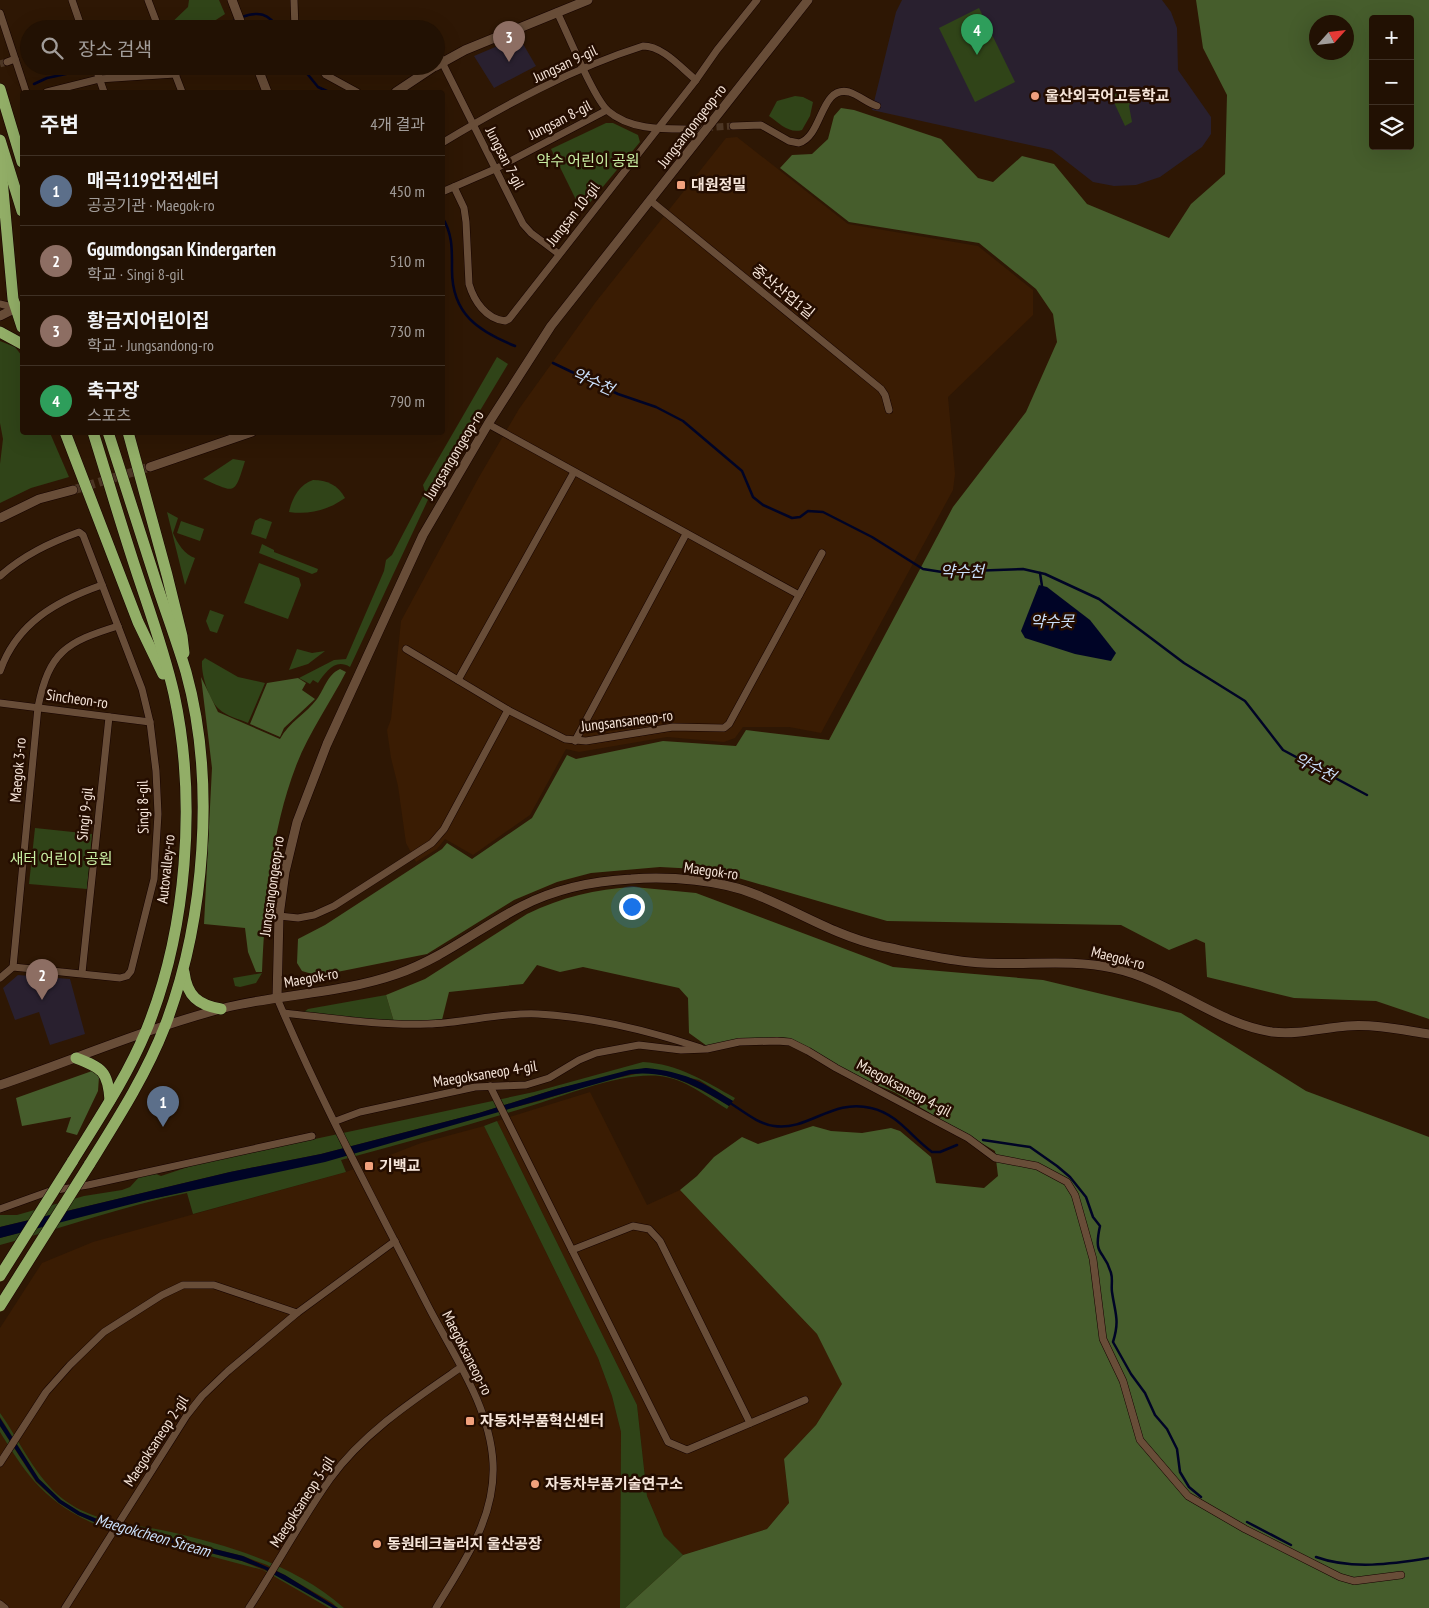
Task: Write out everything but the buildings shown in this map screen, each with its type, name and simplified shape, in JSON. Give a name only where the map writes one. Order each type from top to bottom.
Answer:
[{"type":"highway","points":[[0,87],[20,135]]},
{"type":"highway","points":[[0,87],[20,155]]},
{"type":"highway","points":[[0,140],[20,205]]},
{"type":"highway","points":[[0,157],[13,299],[19,307]]},
{"type":"highway","points":[[0,332],[20,343]]},
{"type":"highway","points":[[66,435],[138,622],[174,695]]},
{"type":"highway","name":"Autovalley-ro","points":[[0,1276],[110,1100],[146,1032],[166,974],[182,875],[186,834],[184,768],[174,695],[94,435]]},
{"type":"highway","points":[[109,435],[186,672]]},
{"type":"highway","points":[[0,1306],[89,1165],[146,1069],[165,1026],[184,971],[198,891],[202,820],[200,758],[182,636],[129,435]]},
{"type":"highway","points":[[184,971],[188,988],[193,998],[207,1006],[221,1009]]},
{"type":"highway","points":[[76,1058],[98,1067],[106,1075],[110,1100]]},
{"type":"street","points":[[72,0],[79,20]]},
{"type":"street","points":[[148,0],[156,20]]},
{"type":"street","points":[[294,0],[295,20]]},
{"type":"street","points":[[445,61],[465,50],[588,0]]},
{"type":"street","name":"Jungsan 10-gil","points":[[454,187],[464,208],[469,284],[476,300],[487,313],[499,321],[509,319],[696,80],[756,0]]},
{"type":"street","name":"Jungsangongeop-ro","points":[[277,998],[280,916],[285,872],[297,822],[327,744],[423,535],[488,424],[551,326],[808,0]]},
{"type":"street","points":[[233,3],[240,20]]},
{"type":"street","points":[[558,12],[584,68],[608,110],[635,124],[656,130],[685,129]]},
{"type":"street","points":[[0,13],[11,61],[25,90]]},
{"type":"street","name":"Jungsan 9-gil","points":[[445,141],[473,124],[584,68],[643,46],[653,46],[696,80]]},
{"type":"street","points":[[52,90],[92,75]]},
{"type":"street","points":[[98,75],[103,90]]},
{"type":"street","points":[[176,75],[181,90]]},
{"type":"street","points":[[260,75],[266,90]]},
{"type":"street","points":[[326,75],[353,90]]},
{"type":"street","points":[[399,90],[422,75]]},
{"type":"street","name":"Jungsan 7-gil","points":[[444,75],[473,124],[523,224],[531,233],[559,254]]},
{"type":"street","points":[[733,126],[761,125],[789,141],[799,143],[807,140],[813,134],[826,103],[838,93],[850,92],[877,106]]},
{"type":"street","name":"Jungsan 8-gil","points":[[445,190],[495,169],[608,110]]},
{"type":"street","name":"중산산업1길","points":[[651,201],[881,389],[885,395],[889,410]]},
{"type":"street","points":[[0,304],[19,307]]},
{"type":"street","points":[[0,316],[19,307]]},
{"type":"street","points":[[488,424],[799,595]]},
{"type":"street","points":[[150,467],[243,435]]},
{"type":"street","points":[[458,680],[574,472]]},
{"type":"street","points":[[0,518],[39,499],[73,490]]},
{"type":"street","name":"Singi 8-gil","points":[[0,576],[30,553],[79,532],[83,535],[142,689],[150,722],[156,771],[157,850],[154,879],[132,971],[127,976],[120,978],[13,967]]},
{"type":"street","points":[[575,741],[686,534]]},
{"type":"street","name":"Jungsansaneop-ro","points":[[406,649],[508,710],[565,739],[575,741],[673,727],[724,728],[729,724],[822,553]]},
{"type":"street","points":[[0,671],[5,656],[16,638],[37,616],[70,596],[102,585]]},
{"type":"street","name":"Maegok 3-ro","points":[[13,967],[38,707],[45,678],[58,656],[79,639],[118,626]]},
{"type":"street","name":"Sincheon-ro","points":[[0,703],[150,722]]},
{"type":"street","points":[[280,916],[306,916],[334,906],[432,843],[444,829],[508,710]]},
{"type":"street","name":"Singi 9-gil","points":[[82,973],[109,717]]},
{"type":"street","name":"Maegok-ro","points":[[0,1085],[146,1032],[221,1009],[392,976],[441,956],[515,910],[543,897],[593,883],[647,878],[700,882],[741,889],[850,938],[922,954],[971,962],[1069,962],[1115,968],[1154,982],[1233,1022],[1266,1031],[1284,1033],[1347,1026],[1373,1026],[1429,1034]]},
{"type":"street","points":[[0,978],[13,967]]},
{"type":"street","points":[[277,998],[336,1121]]},
{"type":"street","points":[[284,1014],[392,1024],[429,1024],[537,1014],[633,1029],[683,1041],[707,1050]]},
{"type":"street","name":"Maegoksaneop 4-gil","points":[[336,1121],[360,1112],[476,1086],[491,1090],[526,1085],[549,1078],[579,1060],[596,1053],[640,1045],[681,1050],[707,1050],[738,1042],[790,1042],[968,1138],[995,1158],[1037,1166],[1067,1182],[1075,1195],[1093,1259],[1103,1339],[1123,1381],[1140,1440],[1188,1496],[1340,1577],[1354,1581],[1401,1576]]},
{"type":"street","points":[[491,1090],[668,1442],[688,1450],[805,1400]]},
{"type":"street","name":"Maegoksaneop-ro","points":[[336,1121],[483,1414],[489,1436],[493,1463],[492,1488],[488,1510],[474,1546],[436,1608]]},
{"type":"street","points":[[0,1208],[50,1191],[88,1185],[312,1136]]},
{"type":"street","points":[[572,1250],[634,1226],[649,1229],[660,1241],[750,1423]]},
{"type":"street","name":"Maegoksaneop 2-gil","points":[[65,1608],[187,1415],[202,1396],[297,1313],[395,1241]]},
{"type":"street","points":[[0,1463],[46,1392],[70,1365],[104,1332],[162,1295],[183,1285],[214,1284],[297,1313]]},
{"type":"street","name":"Maegoksaneop 3-gil","points":[[249,1608],[330,1478],[348,1458],[395,1416],[460,1368]]},
{"type":"street","points":[[0,1604],[5,1608]]},
{"type":"shaded area","name":"울산외국어고등학교","points":[[902,0],[1162,0],[1171,12],[1177,28],[1178,70],[1211,117],[1211,134],[1202,147],[1160,177],[1136,185],[1114,186],[1093,182],[1052,150],[872,110],[896,12]]},
{"type":"shaded area","points":[[519,37],[536,66],[494,88],[474,56]]},
{"type":"shaded area","points":[[737,137],[848,224],[978,246],[1033,290],[1033,315],[948,397],[955,474],[953,490],[821,733],[789,727],[743,727],[735,738],[724,742],[667,737],[579,752],[566,749],[530,815],[473,855],[445,839],[437,849],[416,862],[406,843],[398,786],[387,730],[391,719],[401,621],[479,477],[519,409],[595,303],[726,138]]},
{"type":"shaded area","points":[[18,975],[70,979],[85,1034],[50,1045],[39,1012],[15,1020],[3,988]]},
{"type":"shaded area","points":[[590,1092],[647,1205],[680,1190],[817,1334],[842,1384],[816,1425],[784,1459],[789,1503],[767,1529],[683,1555],[664,1536],[647,1496],[637,1405],[497,1121]]},
{"type":"shaded area","points":[[484,1126],[598,1358],[612,1396],[621,1432],[620,1608],[0,1608],[0,1328],[42,1263],[93,1242],[346,1172],[421,1143]]},
{"type":"green space","points":[[189,0],[219,0],[225,14],[216,20],[174,20],[188,7]]},
{"type":"green space","points":[[1196,0],[1429,0],[1429,1019],[1376,1001],[1294,998],[1207,977],[1205,943],[1196,939],[1169,950],[1121,925],[887,921],[728,875],[697,869],[660,867],[591,873],[557,882],[514,900],[427,954],[332,973],[312,974],[302,971],[297,963],[298,939],[325,925],[442,849],[447,843],[472,859],[532,818],[567,755],[576,759],[663,741],[736,746],[746,730],[829,740],[953,507],[1026,412],[1057,342],[1053,314],[1036,289],[979,243],[849,222],[780,168],[792,155],[812,154],[828,139],[834,116],[841,108],[854,110],[941,139],[978,178],[993,182],[1022,156],[1054,164],[1087,204],[1169,238],[1191,204],[1225,174],[1227,95],[1203,48]]},
{"type":"green space","points":[[979,8],[1015,82],[975,102],[939,28]]},
{"type":"green space","points":[[1132,86],[1134,91],[1129,106],[1132,122],[1125,126],[1111,96]]},
{"type":"green space","points":[[795,96],[803,97],[813,102],[810,116],[802,130],[797,131],[784,127],[769,116],[777,101]]},
{"type":"green space","name":"약수 어린이 공원","points":[[606,123],[613,123],[638,135],[640,142],[582,212],[551,149]]},
{"type":"green space","points":[[0,341],[15,347],[20,353],[20,435],[51,435],[69,477],[31,488],[0,503],[0,464],[3,439],[0,423]]},
{"type":"green space","points":[[497,357],[508,364],[433,489],[350,667],[340,664],[335,665],[318,683],[313,680],[310,684],[299,678],[334,660],[346,659],[384,571],[386,560],[392,555],[425,492],[423,485]]},
{"type":"green space","points":[[233,459],[245,461],[236,486],[228,489],[203,479]]},
{"type":"green space","points":[[313,480],[332,484],[345,498],[332,506],[318,511],[304,513],[289,512],[297,493],[304,485]]},
{"type":"green space","points":[[167,512],[178,518],[173,533],[177,541],[185,551],[195,558],[185,585]]},
{"type":"green space","points":[[260,518],[272,522],[266,539],[251,534],[255,521]]},
{"type":"green space","points":[[181,521],[204,529],[200,541],[177,533]]},
{"type":"green space","points":[[262,544],[274,550],[274,552],[318,569],[317,572],[312,574],[259,553]]},
{"type":"green space","points":[[259,563],[299,578],[301,585],[288,619],[244,603]]},
{"type":"green space","points":[[210,610],[224,615],[217,633],[210,631],[206,621]]},
{"type":"green space","points":[[297,649],[312,653],[325,651],[308,664],[289,670]]},
{"type":"green space","points":[[205,658],[238,677],[265,683],[248,723],[225,714],[215,705],[204,680],[202,661]]},
{"type":"green space","points":[[340,669],[346,672],[307,742],[287,791],[275,842],[267,894],[262,972],[256,972],[248,952],[245,928],[204,924],[212,768],[201,677],[218,712],[280,739],[288,728],[317,699],[332,675]]},
{"type":"green space","points":[[298,678],[306,683],[302,690],[315,699],[284,728],[280,737],[250,724],[267,683]]},
{"type":"green space","name":"새터 어린이 공원","points":[[35,828],[92,834],[87,889],[29,884]]},
{"type":"green space","points":[[634,887],[696,893],[893,967],[1043,980],[1181,1013],[1306,1091],[1429,1137],[1429,1608],[625,1608],[683,1555],[767,1529],[789,1503],[784,1459],[816,1425],[842,1384],[817,1334],[680,1190],[697,1176],[714,1157],[742,1137],[758,1144],[813,1126],[831,1131],[862,1133],[891,1128],[900,1131],[931,1157],[936,1183],[984,1188],[998,1176],[995,1151],[894,1092],[860,1078],[788,1038],[777,1037],[707,1046],[689,1033],[688,998],[679,988],[583,967],[560,972],[537,965],[523,984],[449,992],[442,1020],[394,1022],[386,995],[425,979],[527,914],[579,895]]},
{"type":"green space","points":[[262,973],[256,983],[240,987],[235,986],[233,978]]},
{"type":"green space","points":[[386,995],[394,1022],[304,1012],[308,1009]]},
{"type":"green space","points":[[643,1062],[656,1063],[680,1070],[735,1098],[733,1101],[699,1080],[646,1068],[556,1089],[479,1113],[321,1154],[230,1172],[0,1227],[0,1215],[17,1215],[84,1196],[122,1190],[130,1187],[140,1176],[156,1174],[161,1176],[194,1165],[534,1092]]},
{"type":"green space","points":[[92,1071],[99,1077],[98,1091],[77,1135],[66,1132],[71,1117],[22,1126],[16,1098]]},
{"type":"green space","points":[[645,1072],[669,1077],[689,1084],[729,1106],[727,1109],[695,1089],[678,1081],[660,1076],[644,1076],[610,1081],[481,1121],[341,1160],[346,1172],[193,1214],[187,1193],[116,1211],[0,1245],[0,1238],[106,1209],[232,1181],[539,1101],[603,1081]]},
{"type":"green space","points":[[497,1121],[637,1405],[647,1496],[664,1536],[683,1555],[625,1608],[620,1608],[621,1432],[612,1396],[598,1358],[484,1126]]},
{"type":"green space","points":[[0,1413],[36,1470],[53,1490],[75,1507],[115,1522],[171,1532],[240,1551],[306,1580],[344,1608],[338,1608],[331,1602],[267,1565],[243,1556],[102,1521],[80,1512],[61,1500],[39,1479],[0,1417]]},
{"type":"green space","points":[[0,1426],[36,1482],[59,1503],[78,1515],[101,1525],[242,1561],[283,1578],[333,1608],[329,1608],[263,1570],[101,1527],[82,1518],[67,1509],[53,1499],[42,1489],[31,1477],[0,1432]]},
{"type":"water","name":"약수못","points":[[1039,585],[1047,587],[1090,620],[1116,653],[1111,661],[1075,654],[1025,638],[1021,631]]},
{"type":"water","points":[[646,1068],[692,1078],[733,1101],[729,1106],[694,1086],[671,1077],[645,1073],[631,1074],[325,1162],[147,1200],[0,1238],[0,1227],[230,1172],[321,1154],[479,1113],[556,1089],[629,1070]]},
{"type":"water","name":"Maegokcheon Stream","points":[[0,1418],[39,1479],[61,1500],[80,1512],[102,1521],[243,1556],[285,1575],[338,1608],[333,1608],[264,1569],[242,1561],[101,1525],[78,1515],[59,1503],[36,1481],[0,1426]]},
{"type":"waterway","points":[[242,17],[258,14],[271,20]]},
{"type":"waterway","points":[[34,84],[47,78],[61,75]]},
{"type":"waterway","points":[[308,75],[318,87],[325,90]]},
{"type":"waterway","points":[[445,222],[452,249],[453,285],[462,309],[479,327],[515,346]]},
{"type":"waterway","name":"약수천","points":[[553,363],[618,394],[656,407],[683,421],[742,471],[753,497],[763,505],[792,518],[800,517],[808,511],[823,512],[872,537],[923,569],[942,572],[1023,569],[1045,574],[1099,599],[1184,663],[1245,701],[1283,750],[1367,795]]},
{"type":"waterway","points":[[1040,573],[1042,586]]},
{"type":"waterway","points":[[730,1103],[756,1120],[774,1126],[798,1124],[844,1107],[871,1108],[889,1115],[932,1152],[940,1152],[957,1145]]},
{"type":"waterway","points":[[983,1140],[1030,1147],[1070,1177],[1086,1197],[1093,1217],[1100,1226],[1098,1236],[1099,1248],[1112,1275],[1112,1290],[1117,1322],[1113,1342],[1131,1374],[1145,1393],[1155,1415],[1167,1429],[1177,1449],[1180,1472],[1189,1487],[1201,1497]]},
{"type":"waterway","points":[[1247,1522],[1291,1545]]},
{"type":"waterway","points":[[1316,1557],[1358,1565],[1386,1564],[1429,1558]]},
{"type":"tunnel","points":[[0,64],[7,62]]},
{"type":"tunnel","points":[[685,129],[733,126]]},
{"type":"tunnel","points":[[73,490],[150,467]]},
{"type":"place","name":"축구장","points":[[977,55]]},
{"type":"place","name":"황금지어린이집","points":[[509,62]]},
{"type":"place","name":"울산외국어고등학교","points":[[1035,96]]},
{"type":"place","name":"대원정밀","points":[[681,185]]},
{"type":"place","name":"Ggumdongsan Kindergarten","points":[[42,1000]]},
{"type":"place","name":"매곡119안전센터","points":[[163,1127]]},
{"type":"place","name":"기백교","points":[[369,1166]]},
{"type":"place","name":"자동차부품혁신센터","points":[[470,1421]]},
{"type":"place","name":"자동차부품기술연구소","points":[[535,1484]]},
{"type":"place","name":"동원테크놀러지 울산공장","points":[[377,1544]]}]
